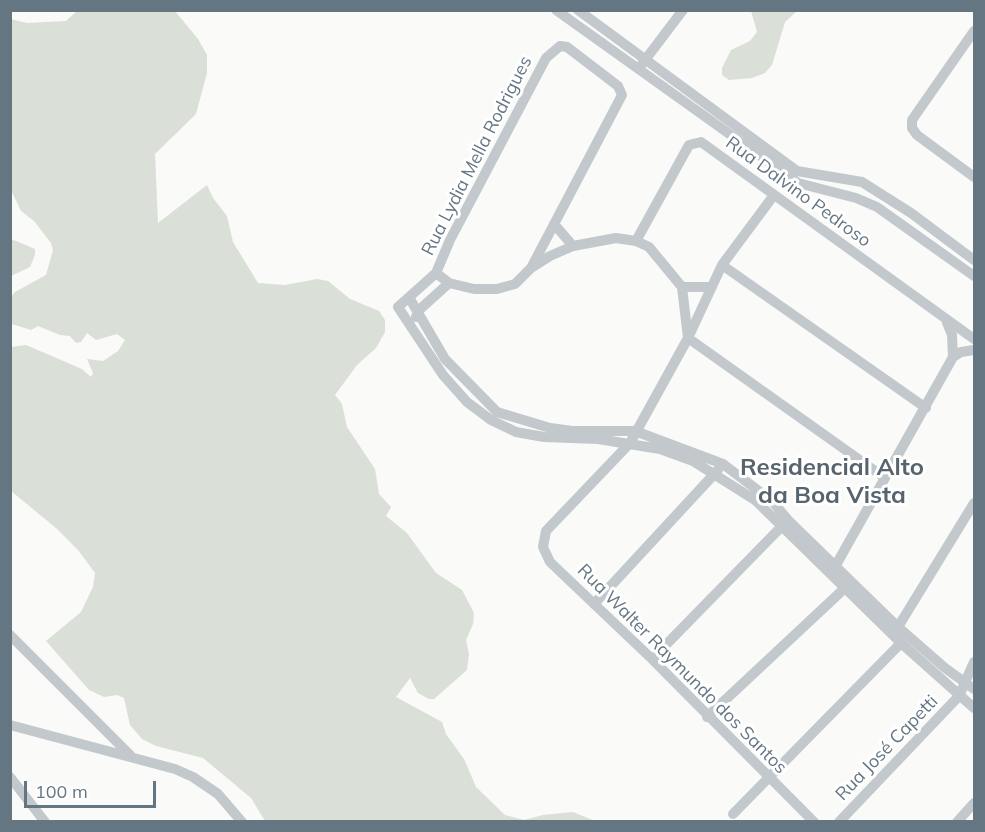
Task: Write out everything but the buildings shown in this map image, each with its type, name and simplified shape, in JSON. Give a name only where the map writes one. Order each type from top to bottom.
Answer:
[{"type":"street","points":[[556,10],[798,183],[856,198],[877,207],[975,276]]},
{"type":"street","points":[[638,69],[683,10]]},
{"type":"street","points":[[584,12],[797,171],[862,182],[911,213],[975,260]]},
{"type":"street","points":[[973,173],[917,135],[912,128],[914,114],[975,31]]},
{"type":"street","name":"Rua Lydia Mella Rodrigues","points":[[412,327],[398,307],[410,299],[436,273],[546,58],[553,49],[560,46],[567,47],[618,86],[622,95],[554,224]]},
{"type":"street","name":"Rua Dalvino Pedroso","points":[[636,241],[692,142],[701,142],[975,339]]},
{"type":"street","points":[[630,443],[688,338],[722,265],[774,195]]},
{"type":"street","points":[[531,268],[554,224],[573,246]]},
{"type":"street","points":[[436,273],[449,283],[474,289],[497,289],[515,284],[531,268],[573,246],[616,238],[636,241],[649,247],[682,287],[688,338],[885,478]]},
{"type":"street","points":[[722,265],[926,408]]},
{"type":"street","points":[[449,283],[418,311],[412,327],[443,375],[467,402],[491,420],[516,432],[544,437],[630,443],[693,460],[755,500],[836,565],[898,627],[975,689]]},
{"type":"street","points":[[682,287],[711,286]]},
{"type":"street","points":[[410,299],[445,359],[497,412],[550,428],[635,431],[723,464],[772,501],[785,524],[846,587],[901,643],[975,708]]},
{"type":"street","points":[[944,318],[950,328],[953,357]]},
{"type":"street","points":[[836,565],[953,357],[961,352],[975,350]]},
{"type":"street","name":"Rua Walter Raymundo dos Santos","points":[[630,443],[546,531],[543,547],[550,562],[652,659],[707,717],[814,822]]},
{"type":"street","points":[[594,604],[723,464]]},
{"type":"street","points":[[898,627],[975,503]]},
{"type":"street","points":[[652,659],[785,524]]},
{"type":"street","points":[[707,717],[846,587]]},
{"type":"street","points":[[10,635],[131,756]]},
{"type":"street","points":[[733,814],[901,643]]},
{"type":"street","points":[[959,696],[964,681],[975,662]]},
{"type":"street","name":"Rua José Capetti","points":[[839,822],[959,696]]},
{"type":"street","points":[[10,725],[131,756],[193,777],[218,794],[242,822]]},
{"type":"street","points":[[10,777],[45,822]]},
{"type":"street","points":[[957,822],[975,803]]},
{"type":"shaded area","points":[[78,10],[175,11],[198,39],[207,55],[207,73],[196,114],[155,154],[158,223],[207,185],[213,198],[227,216],[233,242],[258,283],[285,285],[317,279],[328,281],[350,299],[379,311],[385,320],[385,332],[376,348],[357,365],[335,395],[342,404],[347,427],[375,469],[379,494],[391,507],[386,516],[407,533],[436,573],[462,590],[474,613],[473,624],[466,640],[469,654],[467,670],[434,699],[418,693],[410,678],[396,697],[442,722],[446,734],[464,759],[476,787],[505,815],[524,820],[543,815],[573,812],[595,821],[265,821],[251,798],[203,758],[156,746],[142,739],[130,725],[124,698],[117,695],[104,697],[89,690],[46,641],[81,612],[93,587],[95,573],[78,550],[56,528],[11,491],[11,347],[26,345],[82,369],[91,377],[93,373],[87,359],[103,361],[118,351],[125,340],[117,334],[96,340],[87,333],[81,342],[76,343],[70,336],[60,335],[38,326],[31,330],[12,324],[11,328],[11,297],[15,292],[46,275],[53,250],[51,243],[34,221],[21,211],[11,190],[11,19],[27,23],[66,21]]},
{"type":"shaded area","points":[[751,11],[797,11],[785,22],[772,65],[765,73],[752,78],[729,80],[722,75],[722,68],[731,50],[750,41],[757,32]]},
{"type":"shaded area","points":[[11,239],[35,249],[35,255],[30,267],[11,276]]},
{"type":"district","name":"Residencial Alto da Boa Vista","points":[[832,482]]}]
